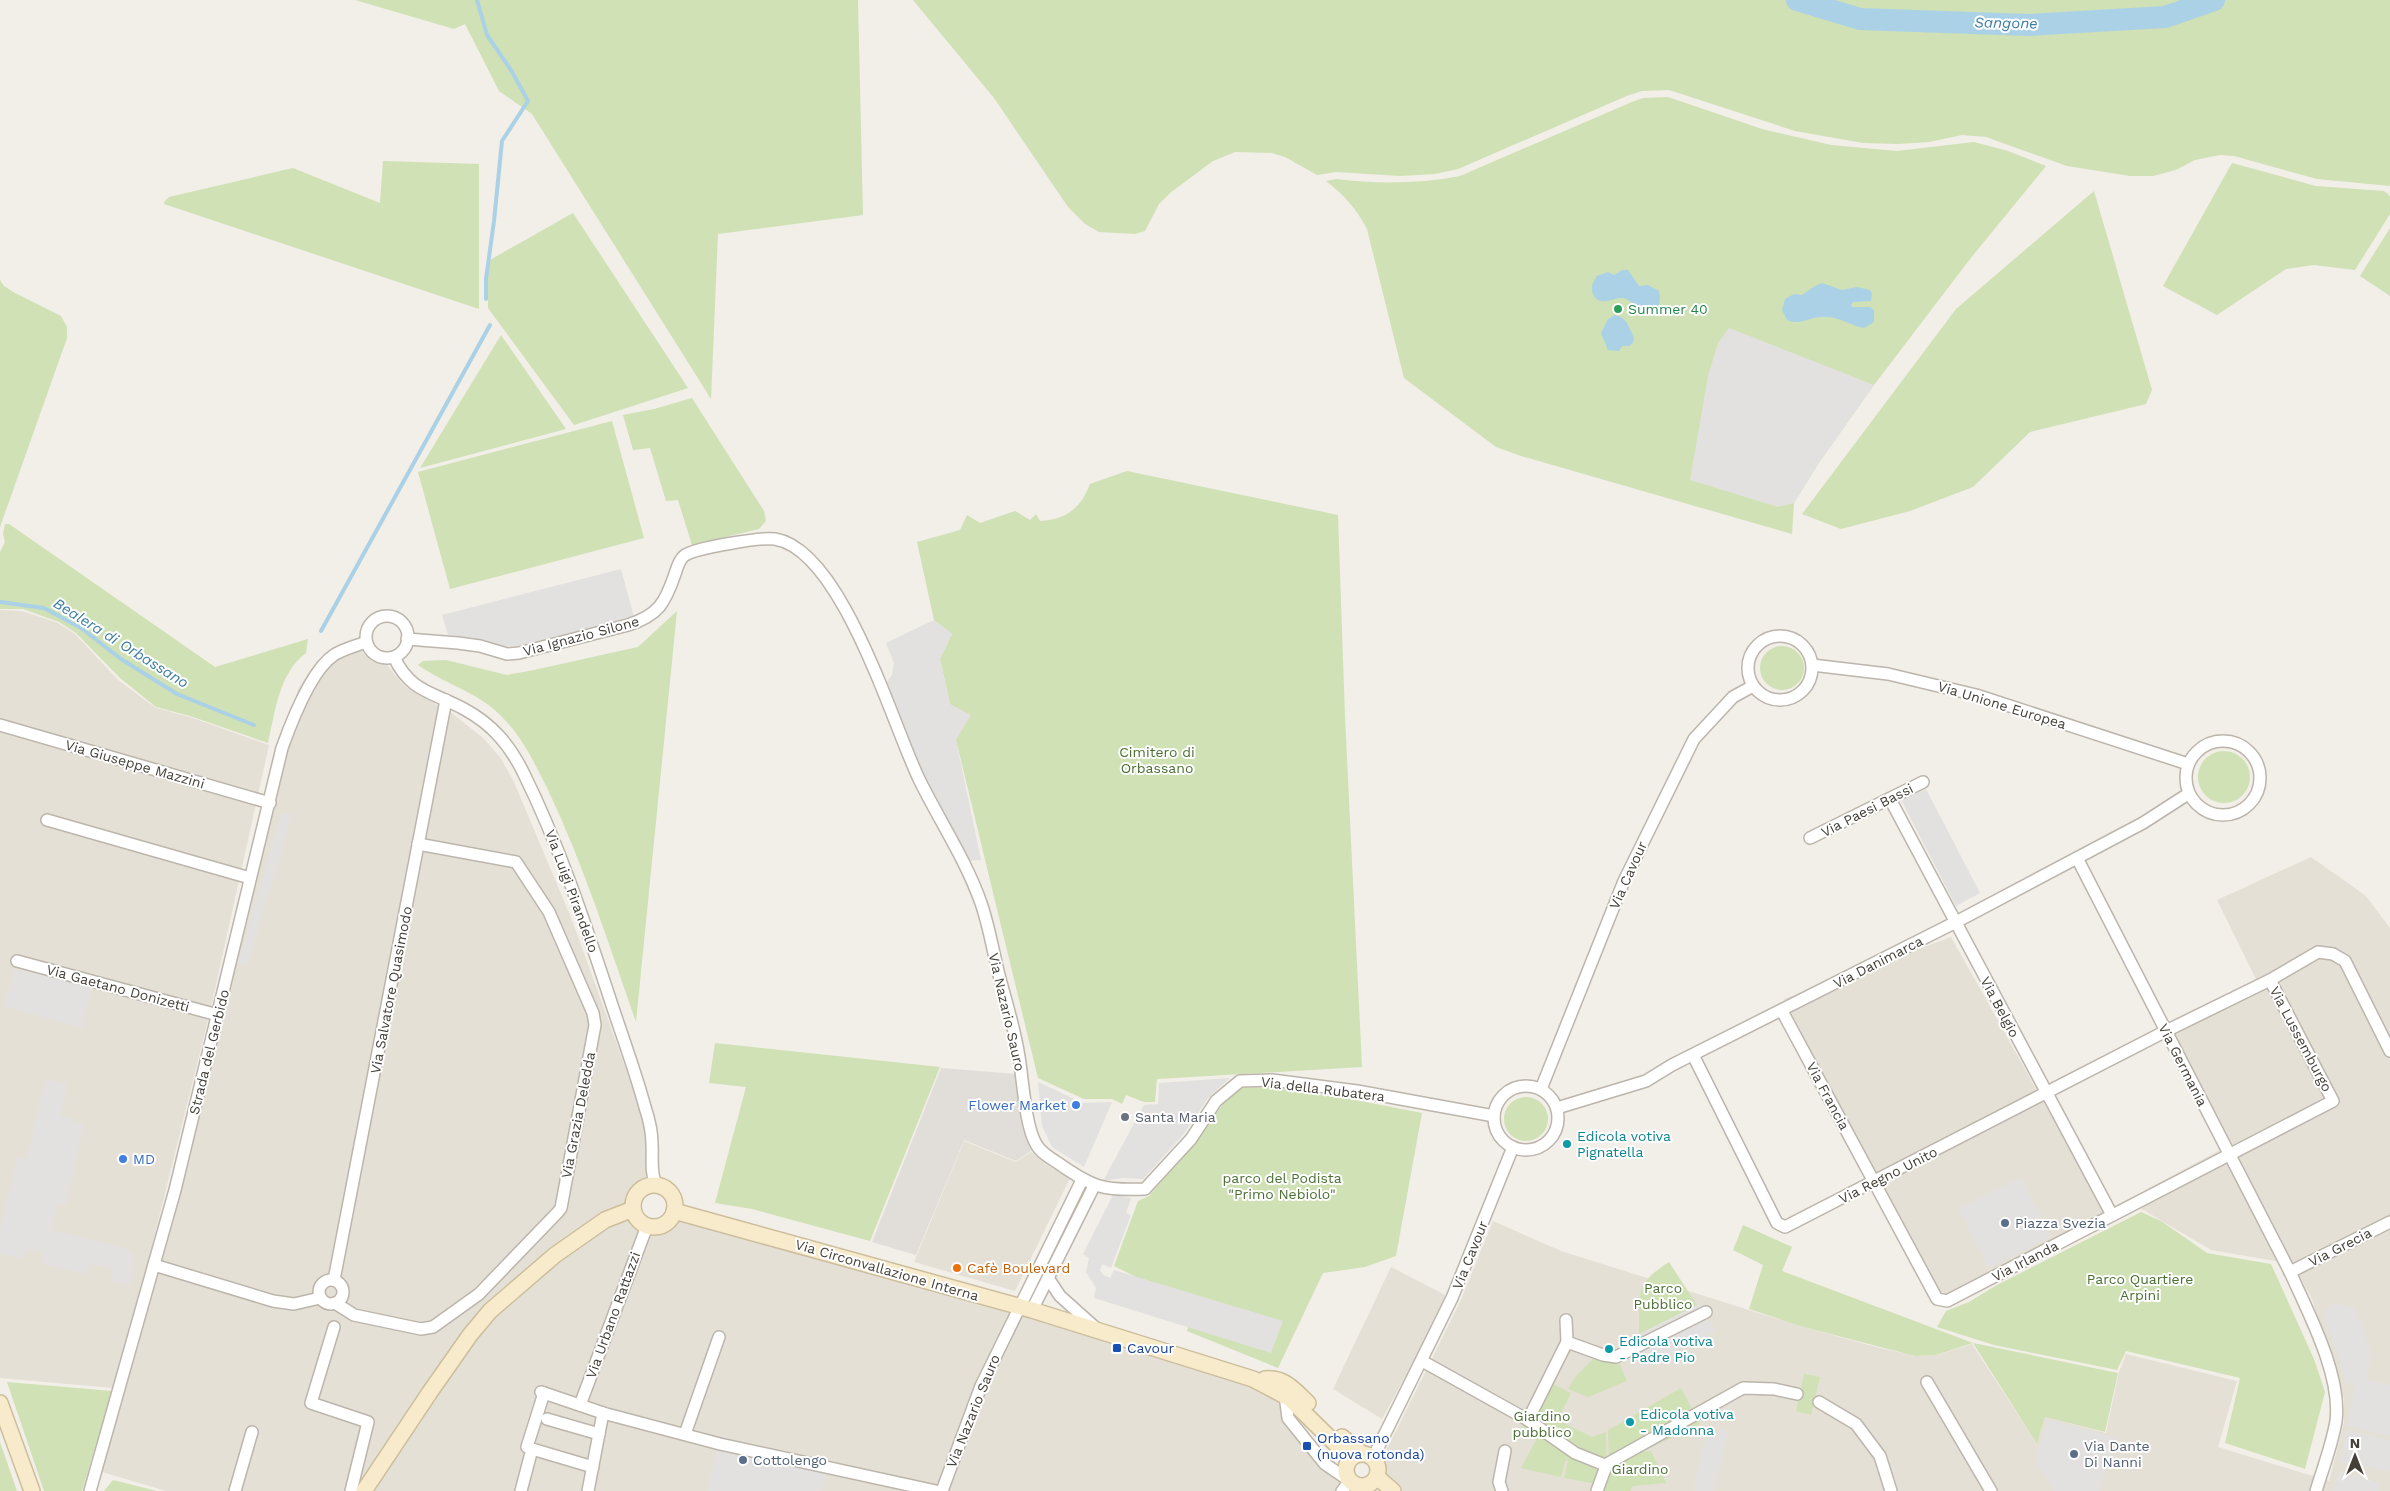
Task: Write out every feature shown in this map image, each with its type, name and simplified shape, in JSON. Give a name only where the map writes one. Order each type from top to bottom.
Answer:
[{"type":"street","name":"Via Ignazio Silone","points":[[407,639],[480,646],[507,654],[519,653],[628,625],[645,620],[658,610],[668,593],[685,554],[738,542],[777,539]]},
{"type":"street","name":"Via Nazario Sauro","points":[[777,539],[811,560],[834,588],[856,628],[919,778],[981,902],[1019,1054],[1030,1131],[1036,1145],[1089,1180]]},
{"type":"street","points":[[385,616],[397,619],[402,623],[407,633],[407,639],[403,650],[394,657],[377,656],[366,642],[370,625],[385,616]]},
{"type":"street","points":[[1776,636],[1796,640],[1810,655],[1812,665],[1812,676],[1808,686],[1791,699],[1780,701],[1760,694],[1753,686],[1749,676],[1748,665],[1754,650],[1766,640],[1776,636]]},
{"type":"street","name":"Strada del Gerbido","points":[[90,1491],[154,1265],[218,1015],[282,748],[316,674],[334,654],[366,642]]},
{"type":"street","name":"Via Luigi Pirandello","points":[[394,657],[401,672],[415,686],[478,717],[494,729],[509,746],[524,773],[558,848],[584,919],[645,1106],[652,1143],[652,1176],[656,1185]]},
{"type":"street","name":"Via Unione Europea","points":[[1812,665],[1888,674],[1976,694],[2188,764]]},
{"type":"street","name":"Via Cavour","points":[[1541,1089],[1624,881],[1694,738],[1733,697],[1753,686]]},
{"type":"street","name":"Via Salvatore Quasimodo","points":[[335,1303],[341,1298],[343,1291],[340,1284],[334,1280],[446,700]]},
{"type":"street","name":"Via Giuseppe Mazzini","points":[[0,725],[270,803]]},
{"type":"street","points":[[2225,741],[2246,749],[2254,757],[2260,776],[2260,786],[2253,800],[2242,811],[2232,815],[2211,814],[2198,806],[2188,794],[2185,784],[2188,764],[2194,754],[2203,746],[2225,741]]},
{"type":"street","name":"Via Paesi Bassi","points":[[1810,838],[1923,782]]},
{"type":"street","name":"Via Danimarca","points":[[1557,1108],[1646,1081],[2077,858],[2143,823],[2188,794]]},
{"type":"street","name":"Via Belgio","points":[[1890,798],[2112,1215]]},
{"type":"street","points":[[47,820],[250,878]]},
{"type":"street","name":"Via Grazia Deledda","points":[[335,1303],[354,1315],[421,1329],[433,1327],[479,1294],[558,1212],[561,1208],[595,1025],[590,1006],[549,912],[516,862],[418,844]]},
{"type":"street","name":"Via Germania","points":[[2077,858],[2290,1272],[2317,1330],[2336,1392],[2336,1419],[2316,1491]]},
{"type":"street","name":"Via Lussemburgo","points":[[2166,1031],[2270,980],[2318,952],[2333,954],[2344,961],[2390,1051]]},
{"type":"street","name":"Via Gaetano Donizetti","points":[[17,960],[218,1015]]},
{"type":"street","name":"Via Lussemburgo","points":[[2229,1153],[2333,1100],[2270,980]]},
{"type":"street","name":"Via Francia","points":[[1782,1011],[1874,1182]]},
{"type":"street","name":"Via Regno Unito","points":[[1693,1055],[1777,1223],[1785,1227],[2166,1031]]},
{"type":"street","name":"Via della Rubatera","points":[[1089,1180],[1118,1190],[1145,1189],[1190,1139],[1216,1101],[1240,1081],[1272,1080],[1357,1091],[1494,1116]]},
{"type":"street","points":[[1520,1086],[1531,1086],[1541,1089],[1548,1094],[1557,1108],[1557,1128],[1552,1138],[1534,1149],[1524,1150],[1513,1147],[1499,1135],[1494,1116],[1496,1106],[1510,1090],[1520,1086]]},
{"type":"street","name":"Via Cavour","points":[[1362,1456],[1422,1361],[1452,1298],[1513,1147]]},
{"type":"street","name":"Via Irlanda","points":[[1874,1182],[1937,1299],[1947,1302],[2229,1153]]},
{"type":"street","name":"Via Nazario Sauro","points":[[1026,1309],[1048,1278],[1089,1180]]},
{"type":"street","name":"Via Nazario Sauro","points":[[942,1491],[981,1386],[1026,1309],[1089,1180]]},
{"type":"street","points":[[656,1185],[670,1192],[675,1201],[674,1210],[666,1223],[658,1227],[647,1226],[639,1220],[633,1209],[637,1194],[646,1187],[656,1185]]},
{"type":"street","points":[[364,1491],[470,1335],[490,1311],[555,1254],[605,1220],[633,1209]]},
{"type":"street","name":"Via Circonvallazione Interna","points":[[674,1210],[1026,1309],[1253,1379],[1285,1395],[1362,1456]]},
{"type":"street","name":"Via Grecia","points":[[2290,1272],[2390,1222]]},
{"type":"street","name":"Via Urbano Rattazzi","points":[[580,1405],[647,1226]]},
{"type":"street","points":[[154,1265],[273,1301],[294,1304],[320,1298]]},
{"type":"street","name":"Via Circonvallazione Interna","points":[[1048,1278],[1060,1296],[1100,1331]]},
{"type":"street","points":[[334,1280],[322,1282],[318,1290],[320,1298],[326,1303],[335,1303]]},
{"type":"street","points":[[1567,1342],[1603,1355],[1616,1357],[1706,1312]]},
{"type":"street","points":[[1528,1420],[1567,1342],[1566,1320]]},
{"type":"street","points":[[334,1327],[311,1403],[368,1422],[351,1491]]},
{"type":"street","points":[[685,1434],[719,1336]]},
{"type":"street","points":[[1422,1361],[1528,1420],[1574,1453],[1604,1465],[1743,1388],[1774,1389],[1796,1394]]},
{"type":"street","points":[[1253,1379],[1271,1378],[1290,1385],[1362,1456],[1378,1467],[1377,1477],[1372,1483],[1355,1487]]},
{"type":"street","points":[[1927,1382],[1991,1491]]},
{"type":"street","points":[[593,1467],[527,1446],[542,1395],[720,1444],[936,1491]]},
{"type":"street","points":[[1285,1395],[1288,1418],[1325,1464],[1355,1487]]},
{"type":"street","points":[[1819,1402],[1856,1424],[1880,1456],[1891,1491]]},
{"type":"street","points":[[1,1407],[32,1491]]},
{"type":"street","points":[[588,1491],[603,1413]]},
{"type":"street","points":[[547,1420],[599,1434]]},
{"type":"street","points":[[235,1491],[252,1432]]},
{"type":"street","points":[[521,1491],[532,1449]]},
{"type":"street","points":[[1502,1491],[1499,1482],[1505,1451]]},
{"type":"street","points":[[1355,1487],[1346,1469],[1362,1456]]},
{"type":"street","points":[[1597,1491],[1605,1469]]},
{"type":"street","points":[[1377,1477],[1393,1491]]},
{"type":"shaded area","points":[[1729,328],[1874,385],[1818,464],[1794,503],[1778,507],[1690,480],[1708,376],[1718,343]]},
{"type":"shaded area","points":[[621,569],[634,617],[517,646],[499,646],[473,638],[448,635],[442,615]]},
{"type":"shaded area","points":[[0,610],[22,611],[58,623],[75,634],[118,680],[156,708],[190,717],[269,745],[210,1012],[147,1266],[113,1388],[0,1378]]},
{"type":"shaded area","points":[[934,620],[952,634],[940,659],[950,704],[971,715],[956,740],[981,860],[966,861],[921,776],[886,683],[892,675],[894,663],[886,643]]},
{"type":"shaded area","points":[[359,649],[372,661],[385,662],[403,685],[453,714],[483,738],[500,757],[514,782],[572,920],[640,1108],[647,1143],[647,1175],[630,1196],[626,1208],[489,1309],[360,1491],[166,1491],[102,1472],[180,1191],[224,1016],[298,689],[310,670],[322,659]]},
{"type":"shaded area","points":[[1926,789],[1980,893],[1956,906],[1901,800]]},
{"type":"shaded area","points":[[282,813],[292,815],[247,966],[238,963]]},
{"type":"shaded area","points":[[2311,857],[2366,896],[2390,928],[2390,1491],[1400,1491],[1381,1475],[1381,1461],[1460,1302],[1493,1221],[1561,1251],[1800,1326],[1872,1346],[1915,1356],[1937,1355],[1972,1344],[2037,1444],[2045,1417],[2106,1433],[2119,1372],[2126,1354],[2237,1381],[2218,1447],[2329,1481],[2344,1422],[2344,1398],[2312,1299],[2293,1264],[2211,1250],[2140,1208],[1940,1298],[1784,999],[1951,937],[2105,1212],[2231,1144],[2168,1023],[2256,979],[2217,900]]},
{"type":"shaded area","points":[[15,969],[92,988],[82,1028],[4,1006]]},
{"type":"shaded area","points":[[941,1068],[1016,1074],[1025,1132],[1031,1151],[1016,1161],[964,1140],[916,1255],[872,1242]]},
{"type":"shaded area","points":[[1230,1078],[1208,1098],[1183,1135],[1143,1179],[1122,1178],[1103,1181],[1144,1105],[1158,1104],[1159,1083]]},
{"type":"shaded area","points":[[45,1079],[66,1083],[66,1094],[60,1115],[75,1119],[74,1122],[84,1124],[66,1205],[58,1204],[52,1230],[129,1249],[129,1253],[135,1255],[130,1285],[111,1282],[113,1269],[89,1264],[87,1274],[41,1264],[43,1253],[40,1252],[26,1250],[24,1259],[0,1254],[0,1231],[17,1157],[27,1159]]},
{"type":"shaded area","points":[[1038,1082],[1083,1103],[1112,1102],[1084,1167],[1052,1147],[1042,1126]]},
{"type":"shaded area","points":[[964,1141],[1016,1162],[1031,1152],[1045,1164],[1070,1178],[1015,1291],[914,1262]]},
{"type":"shaded area","name":"Piazza Svezia","points":[[2021,1177],[2051,1237],[1988,1268],[1958,1209]]},
{"type":"shaded area","points":[[1113,1195],[1131,1198],[1126,1213],[1131,1215],[1111,1268],[1102,1264],[1100,1270],[1103,1275],[1110,1278],[1114,1270],[1283,1321],[1271,1353],[1094,1298],[1096,1288],[1086,1272],[1089,1258],[1083,1254]]},
{"type":"shaded area","points":[[670,1211],[1253,1380],[1279,1403],[1284,1418],[1350,1482],[1363,1491],[365,1491],[471,1336],[606,1221],[628,1218],[638,1228],[653,1231],[666,1223]]},
{"type":"shaded area","points":[[1391,1267],[1449,1297],[1382,1419],[1333,1389]]},
{"type":"shaded area","points":[[1700,1304],[1715,1331],[1642,1369],[1627,1340]]},
{"type":"shaded area","points":[[2332,1304],[2355,1307],[2371,1352],[2367,1379],[2390,1385],[2390,1436],[2347,1426],[2355,1386],[2346,1384],[2324,1313]]},
{"type":"shaded area","name":"Via Dante Di Nanni","points":[[2047,1419],[2116,1438],[2099,1491],[2054,1491],[2035,1462]]},
{"type":"shaded area","points":[[1709,1430],[1729,1430],[1713,1491],[1695,1491],[1695,1476]]},
{"type":"shaded area","points":[[2347,1430],[2390,1440],[2390,1471],[2340,1462]]},
{"type":"shaded area","name":"Cottolengo","points":[[718,1447],[826,1473],[822,1491],[707,1491]]},
{"type":"shaded area","points":[[2339,1471],[2381,1483],[2379,1491],[2333,1491]]},
{"type":"green space","points":[[355,0],[858,0],[863,215],[718,234],[711,399],[532,114],[499,91],[465,24],[454,29]]},
{"type":"green space","points":[[913,0],[2390,0],[2390,186],[2317,179],[2234,156],[2220,155],[2195,160],[2176,170],[2153,176],[2130,176],[2067,166],[1986,137],[1962,135],[1929,142],[1897,144],[1863,143],[1795,131],[1669,90],[1642,91],[1629,95],[1458,169],[1435,174],[1400,176],[1336,172],[1317,175],[1285,157],[1272,153],[1235,152],[1213,161],[1170,193],[1159,204],[1145,231],[1135,234],[1099,232],[1085,224],[1068,207],[994,98]]},
{"type":"green space","points":[[1668,97],[1762,129],[1831,145],[1897,151],[1974,142],[2008,151],[2046,166],[1970,259],[1874,385],[1818,464],[1794,503],[1792,534],[1521,456],[1496,447],[1404,378],[1367,229],[1349,202],[1326,181],[1336,179],[1367,182],[1429,181],[1460,176],[1632,102],[1643,98]]},
{"type":"green space","points":[[383,161],[479,164],[479,309],[164,204],[169,197],[293,168],[380,203]]},
{"type":"green space","points":[[2232,163],[2316,186],[2384,191],[2390,196],[2390,214],[2355,270],[2314,265],[2286,269],[2217,315],[2163,286]]},
{"type":"green space","points":[[2094,191],[2152,390],[2146,404],[2030,432],[1973,487],[1910,511],[1841,529],[1802,514],[1956,309]]},
{"type":"green space","points":[[573,213],[688,388],[574,425],[488,308],[488,261]]},
{"type":"green space","points":[[2390,228],[2390,296],[2360,276]]},
{"type":"green space","points":[[0,280],[4,286],[15,293],[61,316],[67,327],[67,338],[0,527]]},
{"type":"green space","points":[[501,335],[566,429],[420,468]]},
{"type":"green space","points":[[692,398],[764,511],[766,521],[759,529],[692,545],[678,500],[666,501],[650,448],[633,450],[623,415],[654,409]]},
{"type":"green space","points":[[612,421],[644,538],[450,589],[418,472]]},
{"type":"green space","name":"Cimitero di Orbassano","points":[[1127,471],[1338,515],[1345,717],[1362,1067],[1157,1079],[1155,1102],[1144,1102],[1126,1095],[1122,1104],[1112,1099],[1084,1099],[1038,1078],[956,740],[940,659],[952,634],[934,620],[917,542],[960,530],[967,515],[980,523],[1015,511],[1030,520],[1036,514],[1040,521],[1058,518],[1077,506],[1090,484]]},
{"type":"green space","points":[[5,524],[9,524],[215,667],[308,639],[306,653],[297,661],[284,682],[276,706],[268,743],[190,716],[156,707],[120,678],[76,633],[59,622],[23,609],[0,609],[0,552],[5,542],[3,534]]},
{"type":"green space","points":[[677,611],[636,1022],[574,848],[539,771],[527,750],[507,722],[489,705],[418,665],[423,661],[446,660],[507,675],[534,670],[638,647]]},
{"type":"green space","points":[[1782,646],[1794,650],[1800,656],[1804,668],[1800,680],[1794,686],[1782,690],[1770,686],[1764,680],[1760,668],[1764,656],[1770,650]]},
{"type":"green space","points":[[2224,751],[2234,753],[2242,759],[2248,767],[2250,777],[2248,787],[2242,795],[2234,801],[2224,803],[2214,801],[2206,795],[2200,787],[2198,777],[2200,767],[2206,759],[2214,753]]},
{"type":"green space","points":[[715,1043],[940,1067],[870,1241],[752,1209],[715,1203],[746,1087],[709,1083]]},
{"type":"green space","name":"parco del Podista \"Primo Nebiolo\"","points":[[1268,1087],[1355,1100],[1422,1113],[1396,1256],[1365,1267],[1323,1273],[1278,1368],[1187,1331],[1196,1295],[1140,1279],[1114,1266],[1138,1201],[1149,1196],[1195,1142],[1224,1103],[1242,1088]]},
{"type":"green space","points":[[1522,1097],[1530,1097],[1542,1103],[1548,1119],[1542,1135],[1530,1141],[1522,1141],[1510,1135],[1504,1123],[1504,1115],[1510,1103]]},
{"type":"green space","name":"Parco Quartiere Arpini","points":[[2141,1212],[2161,1221],[2207,1253],[2271,1264],[2314,1359],[2325,1392],[2305,1469],[2225,1443],[2240,1378],[2126,1351],[2117,1370],[1994,1345],[1937,1327],[1946,1311],[1969,1302],[1997,1285]]},
{"type":"green space","points":[[1743,1225],[1792,1247],[1782,1271],[1973,1343],[1936,1355],[1915,1356],[1800,1326],[1749,1309],[1763,1265],[1733,1250]]},
{"type":"green space","name":"Parco Pubblico","points":[[1669,1262],[1697,1305],[1639,1334],[1639,1300],[1644,1284],[1649,1277]]},
{"type":"green space","points":[[1973,1343],[2118,1373],[2105,1432],[2045,1417],[2037,1444]]},
{"type":"green space","points":[[1596,1356],[1620,1365],[1627,1381],[1588,1397],[1568,1389],[1577,1375]]},
{"type":"green space","points":[[1804,1374],[1820,1377],[1811,1415],[1796,1411]]},
{"type":"green space","points":[[7,1382],[112,1391],[82,1491],[44,1491]]},
{"type":"green space","points":[[1549,1382],[1571,1393],[1558,1420],[1592,1437],[1606,1432],[1607,1472],[1609,1466],[1608,1430],[1681,1388],[1700,1424],[1641,1452],[1651,1451],[1666,1483],[1633,1486],[1630,1491],[1602,1491],[1596,1484],[1564,1478],[1568,1461],[1566,1460],[1561,1477],[1521,1468],[1536,1440],[1521,1429]]},
{"type":"green space","points":[[0,1442],[17,1491],[0,1491]]},
{"type":"green space","points":[[113,1480],[157,1491],[104,1491]]},
{"type":"water","points":[[1622,270],[1628,270],[1639,286],[1648,285],[1659,291],[1659,304],[1651,314],[1640,311],[1624,298],[1605,301],[1596,299],[1593,294],[1592,285],[1597,276],[1608,272],[1614,275]]},
{"type":"water","points":[[1822,283],[1842,290],[1857,287],[1870,290],[1872,294],[1871,301],[1853,302],[1851,305],[1852,307],[1870,307],[1874,310],[1874,322],[1864,328],[1828,317],[1818,317],[1800,322],[1787,320],[1782,310],[1785,299],[1794,294],[1802,295]]},
{"type":"water","points":[[1615,315],[1623,318],[1634,337],[1633,343],[1629,346],[1622,346],[1619,351],[1608,350],[1601,333],[1608,319]]},
{"type":"waterway","points":[[477,0],[487,35],[511,70],[528,101],[502,141],[486,279],[486,299]]},
{"type":"waterway","name":"Sangone","points":[[1797,0],[1860,19],[2028,25],[2165,17],[2214,0]]},
{"type":"waterway","points":[[321,631],[490,325]]},
{"type":"waterway","name":"Bealera di Orbassano","points":[[0,602],[44,608],[81,628],[121,659],[177,694],[254,725]]},
{"type":"place","name":"Summer 40","points":[[1618,309]]},
{"type":"place","name":"Flower Market","points":[[1076,1105]]},
{"type":"place","name":"Santa Maria","points":[[1125,1117]]},
{"type":"place","name":"Edicola votiva Pignatella","points":[[1567,1144]]},
{"type":"place","name":"MD","points":[[123,1159]]},
{"type":"place","name":"Piazza Svezia","points":[[2005,1223]]},
{"type":"place","name":"Cafè Boulevard","points":[[957,1268]]},
{"type":"place","name":"Cavour","points":[[1117,1348]]},
{"type":"place","name":"Edicola votiva - Padre Pio","points":[[1609,1349]]},
{"type":"place","name":"Edicola votiva - Madonna","points":[[1630,1422]]},
{"type":"place","name":"Orbassano (nuova rotonda)","points":[[1307,1446]]},
{"type":"place","name":"Via Dante Di Nanni","points":[[2074,1454]]},
{"type":"place","name":"Cottolengo","points":[[743,1460]]},
{"type":"park label","name":"Giardino pubblico","points":[[1542,1424]]},
{"type":"park label","name":"Giardino","points":[[1640,1469]]}]
